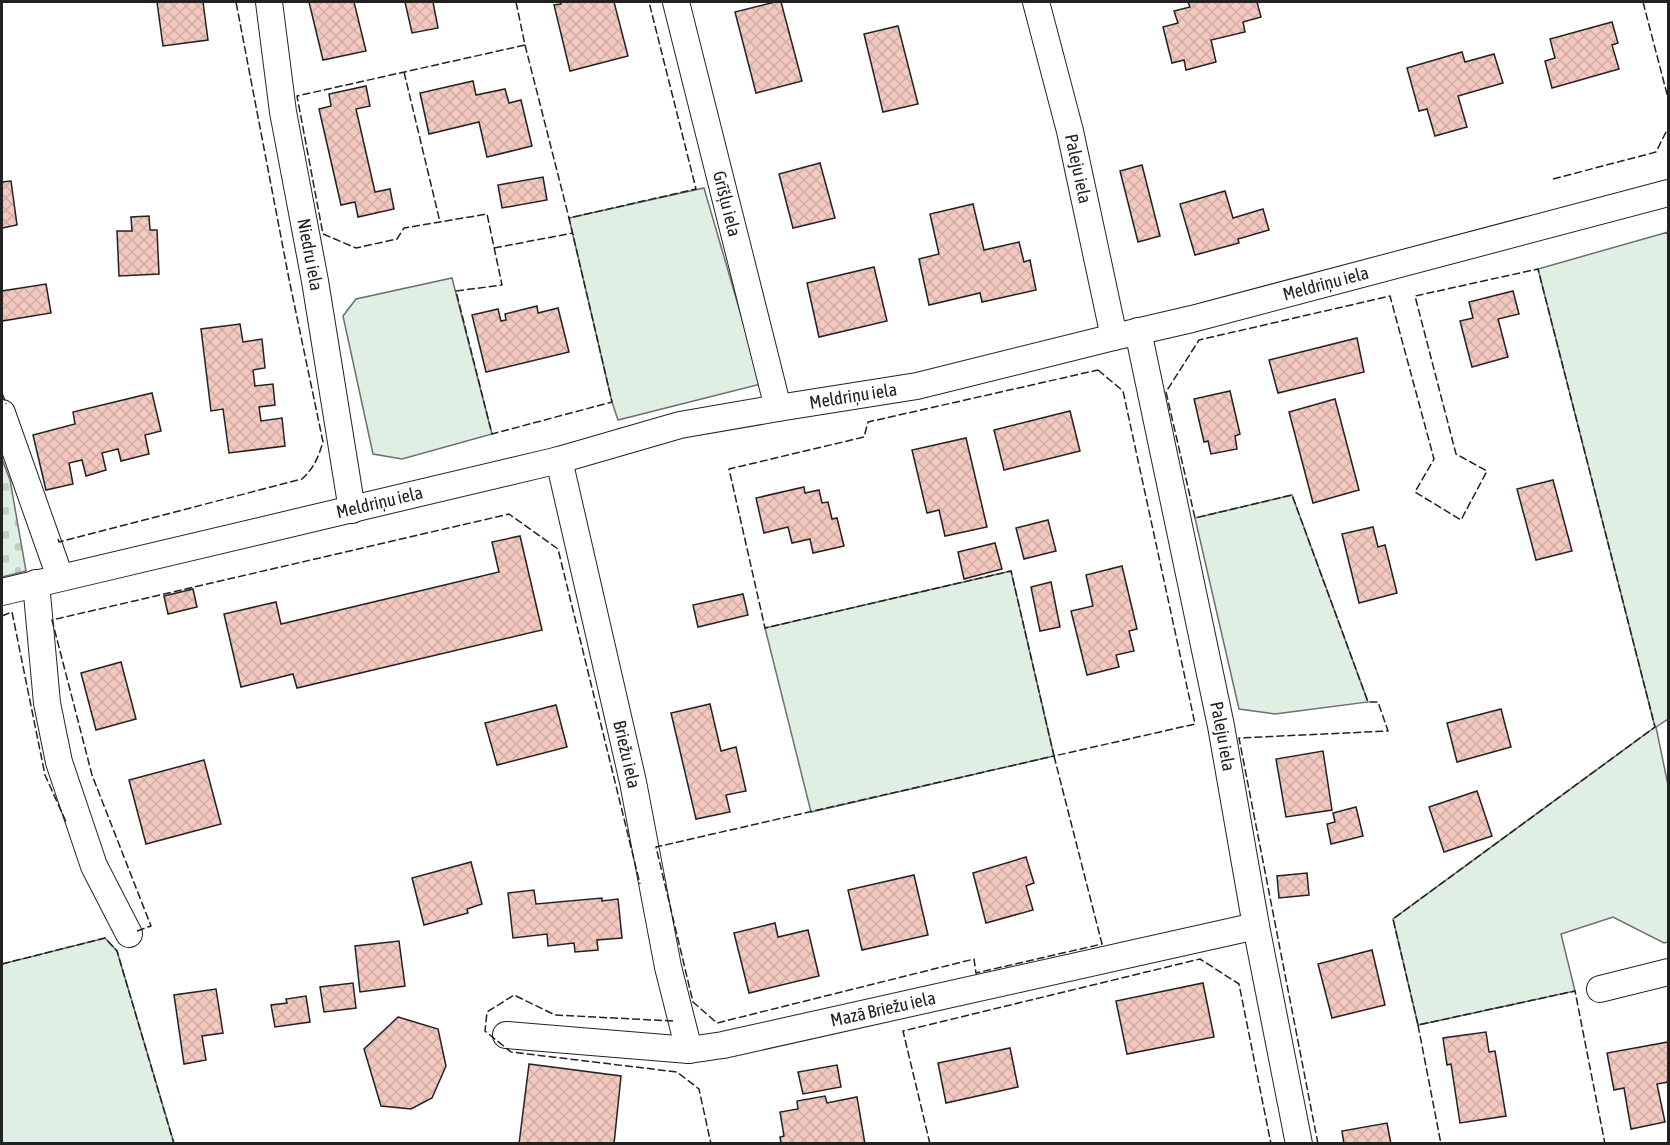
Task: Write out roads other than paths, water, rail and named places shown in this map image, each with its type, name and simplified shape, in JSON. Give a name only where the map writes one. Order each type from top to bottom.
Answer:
[{"type":"street","name":"Niedru iela","points":[[269,2],[283,112],[315,281],[352,510]]},
{"type":"street","name":"Grīšļu iela","points":[[676,2],[778,408]]},
{"type":"street","name":"Paleju iela","points":[[1036,2],[1070,132],[1113,337]]},
{"type":"street","name":"Meldriņu iela","points":[[2,592],[559,460],[680,425],[917,386],[1215,313],[1668,193]]},
{"type":"street","name":"Paleju iela","points":[[1138,331],[1221,726],[1256,926],[1299,1143]]},
{"type":"street","points":[[2,413],[48,580],[47,703],[59,762],[94,866],[129,934]]},
{"type":"street","name":"Briežu iela","points":[[559,460],[633,782],[668,966],[689,1050]]},
{"type":"street","name":"Mazā Briežu iela","points":[[506,1035],[689,1050],[1256,926]]},
{"type":"street","points":[[1600,989],[1668,972]]}]
